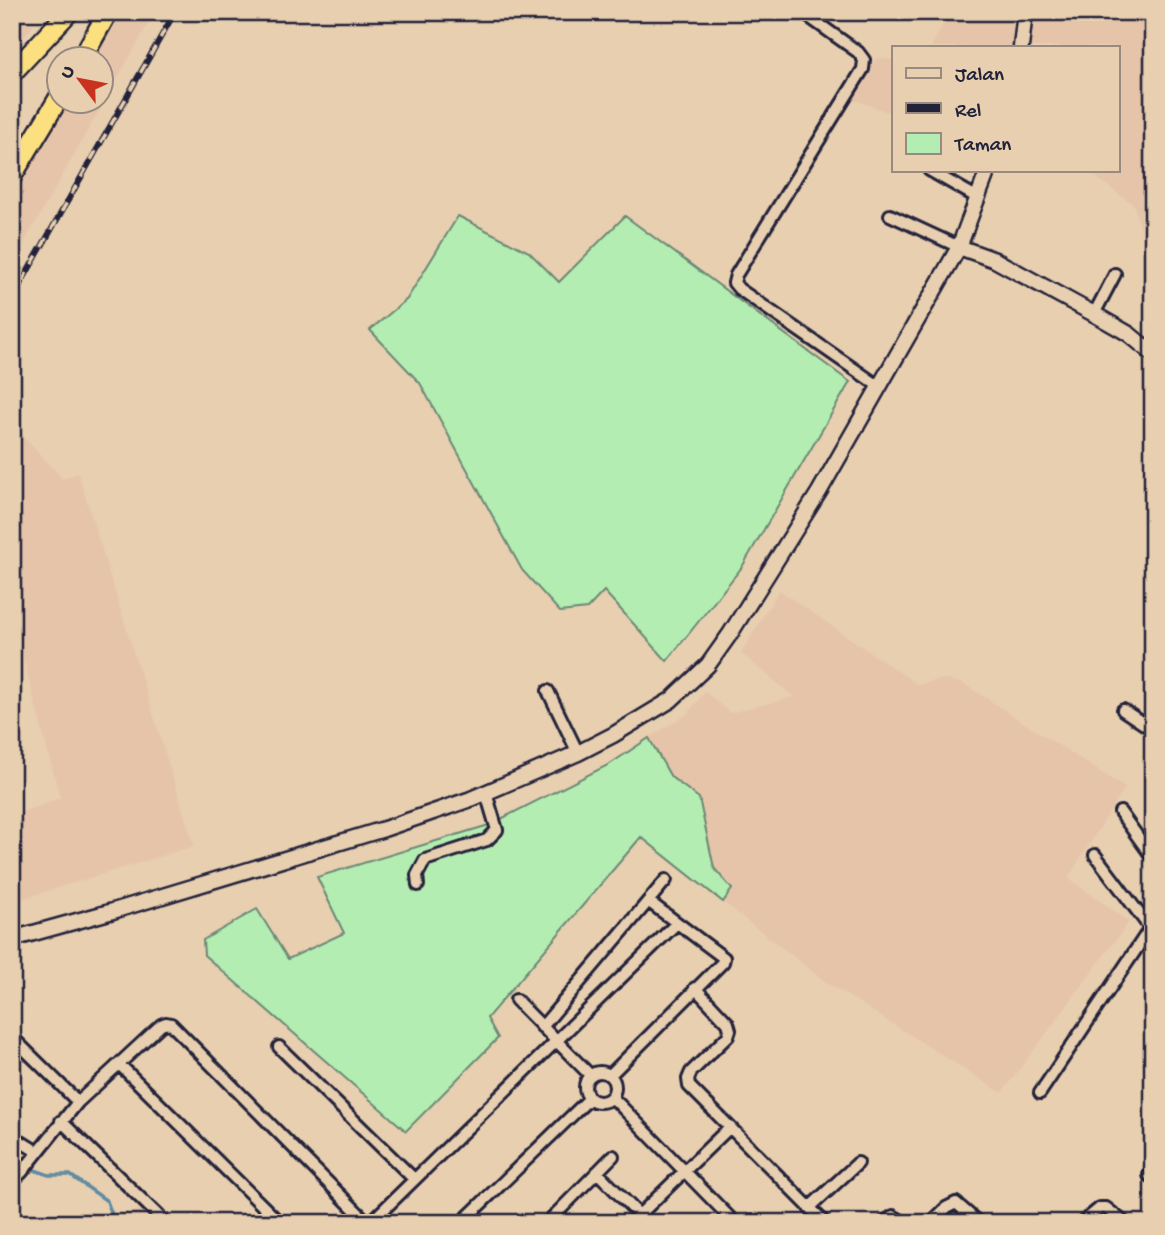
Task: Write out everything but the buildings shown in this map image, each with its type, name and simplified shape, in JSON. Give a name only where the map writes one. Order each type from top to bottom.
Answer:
[{"type":"highway","points":[[12,73],[69,12]]},
{"type":"highway","points":[[89,46],[108,12]]},
{"type":"highway","points":[[12,176],[48,116]]},
{"type":"street","points":[[802,12],[858,52],[864,60],[863,69],[736,275],[734,284],[880,387]]},
{"type":"street","points":[[1021,46],[1025,12]]},
{"type":"street","points":[[932,172],[978,198]]},
{"type":"street","points":[[12,939],[384,829],[486,793],[578,753],[662,706],[680,692],[708,665],[781,553],[880,387],[959,247],[987,172]]},
{"type":"street","points":[[890,215],[959,247],[995,260],[1129,334],[1153,354]]},
{"type":"street","points":[[1094,314],[1115,274]]},
{"type":"street","points":[[548,691],[578,753]]},
{"type":"street","points":[[1123,710],[1153,730]]},
{"type":"street","points":[[418,885],[417,874],[425,860],[487,840],[498,830],[486,793]]},
{"type":"street","points":[[1120,812],[1153,858]]},
{"type":"street","points":[[1040,1093],[1151,925],[1095,855]]},
{"type":"street","points":[[542,1027],[666,880]]},
{"type":"street","points":[[610,1075],[721,965],[724,958],[676,925],[648,901]]},
{"type":"street","points":[[12,1181],[78,1102],[161,1025],[170,1024],[369,1223],[676,925]]},
{"type":"street","points":[[695,988],[729,1023],[730,1030],[728,1036],[691,1072],[689,1086],[825,1223]]},
{"type":"street","points":[[516,1000],[590,1076]]},
{"type":"street","points":[[12,1037],[78,1102]]},
{"type":"street","points":[[279,1047],[414,1179]]},
{"type":"street","points":[[119,1064],[280,1223]]},
{"type":"street","points":[[600,1071],[610,1075],[615,1082],[616,1090],[606,1102],[589,1099],[585,1083],[590,1076],[600,1071]]},
{"type":"street","points":[[612,1097],[736,1223]]},
{"type":"street","points":[[461,1223],[589,1099]]},
{"type":"street","points":[[61,1121],[166,1223]]},
{"type":"street","points":[[597,1172],[639,1220],[729,1128]]},
{"type":"street","points":[[12,1136],[36,1151]]},
{"type":"street","points":[[547,1223],[614,1156]]},
{"type":"street","points":[[809,1208],[858,1163]]},
{"type":"street","points":[[1153,1170],[1149,1175],[1153,1178]]},
{"type":"street","points":[[931,1223],[946,1208],[956,1203],[979,1223]]},
{"type":"street","points":[[1082,1223],[1100,1208],[1106,1208],[1125,1223]]},
{"type":"street","points":[[883,1223],[893,1216],[905,1223]]},
{"type":"shaded area","points":[[108,12],[155,12],[116,81],[116,46],[88,46]]},
{"type":"shaded area","points":[[950,12],[1153,12],[1153,240],[1141,231],[1134,205],[1089,172],[1120,172],[1120,46],[932,46]]},
{"type":"shaded area","points":[[12,16],[33,26],[12,51]]},
{"type":"shaded area","points":[[877,58],[892,60],[892,113],[852,99]]},
{"type":"shaded area","points":[[52,116],[96,116],[12,264],[12,183]]},
{"type":"shaded area","points":[[12,425],[63,479],[78,473],[194,846],[12,902],[12,816],[60,798],[12,615]]},
{"type":"shaded area","points":[[779,590],[918,685],[943,679],[964,684],[1125,788],[1068,878],[1129,922],[1002,1093],[826,982],[723,902],[732,889],[714,868],[699,798],[671,777],[649,738],[687,714],[705,692],[730,713],[794,697],[741,653]]},
{"type":"shaded area","points":[[142,1204],[161,1223],[125,1223]]},
{"type":"green space","points":[[458,216],[529,252],[559,282],[625,216],[850,382],[742,567],[667,661],[604,591],[587,609],[560,612],[522,570],[420,383],[370,330],[407,299]]},
{"type":"green space","points":[[649,738],[671,777],[699,798],[714,868],[732,889],[723,902],[641,837],[487,1018],[498,1038],[406,1131],[204,955],[203,940],[257,909],[288,959],[344,933],[317,877],[489,825],[610,764]]},
{"type":"waterway","points":[[12,1162],[49,1175],[70,1175],[107,1201],[115,1223]]},
{"type":"railway","points":[[12,299],[175,12]]}]
